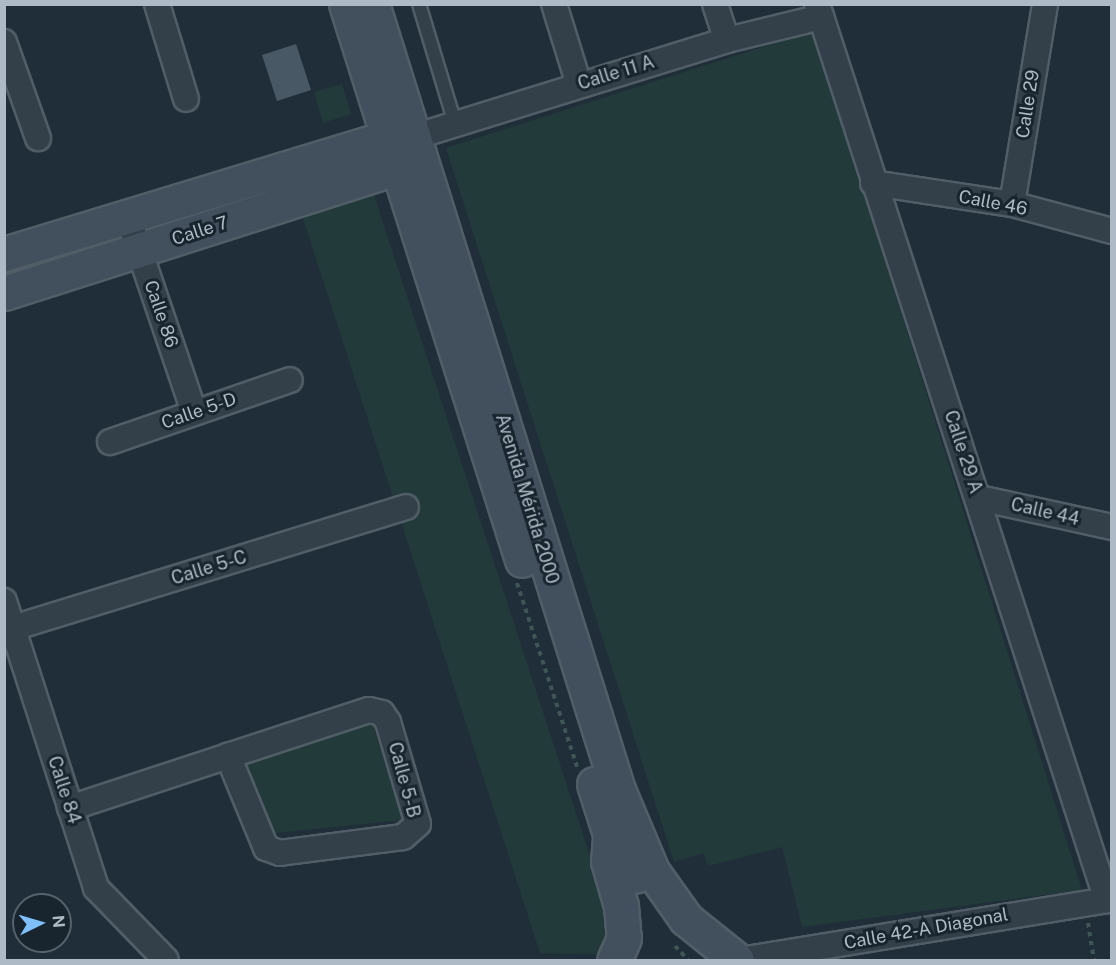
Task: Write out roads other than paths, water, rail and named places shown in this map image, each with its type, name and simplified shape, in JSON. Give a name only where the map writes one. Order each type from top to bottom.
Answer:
[{"type":"main road","name":"Avenida Mérida 2000","points":[[346,4],[398,148],[618,790],[652,871],[665,890],[686,919],[739,960]]},
{"type":"main road","name":"Avenida Mérida 2000","points":[[372,4],[398,148],[610,834],[656,905],[699,960]]},
{"type":"main road","name":"Calle 7","points":[[4,254],[128,217],[398,148]]},
{"type":"main road","name":"Calle 7","points":[[4,293],[139,250],[398,148]]},
{"type":"main road","points":[[610,834],[608,861],[621,906],[624,938],[614,960]]},
{"type":"street","points":[[157,4],[186,99]]},
{"type":"street","points":[[554,4],[579,85]]},
{"type":"street","points":[[716,4],[727,40]]},
{"type":"street","name":"Calle 29","points":[[1012,204],[1045,4]]},
{"type":"street","name":"Calle 11 A","points":[[398,148],[455,123],[819,11]]},
{"type":"street","name":"Calle 29 A","points":[[819,11],[873,183],[979,498],[1101,900]]},
{"type":"street","points":[[4,42],[38,138]]},
{"type":"street","name":"Calle 46","points":[[873,183],[1012,204],[1111,232]]},
{"type":"street","name":"Calle 86","points":[[128,217],[194,412]]},
{"type":"street","name":"Calle 5-D","points":[[110,442],[290,380]]},
{"type":"street","name":"Calle 44","points":[[979,498],[1112,527]]},
{"type":"street","name":"Calle 5-C","points":[[13,628],[406,507]]},
{"type":"street","name":"Calle 84","points":[[4,601],[96,888],[166,959]]},
{"type":"street","name":"Calle 5-B","points":[[70,808],[228,756],[369,710],[382,713],[388,722],[418,824],[403,837],[280,853],[266,848],[228,756]]},
{"type":"street","name":"Calle 42-A Diagonal","points":[[739,960],[1101,900]]},
{"type":"lane","points":[[419,4],[455,123]]}]
